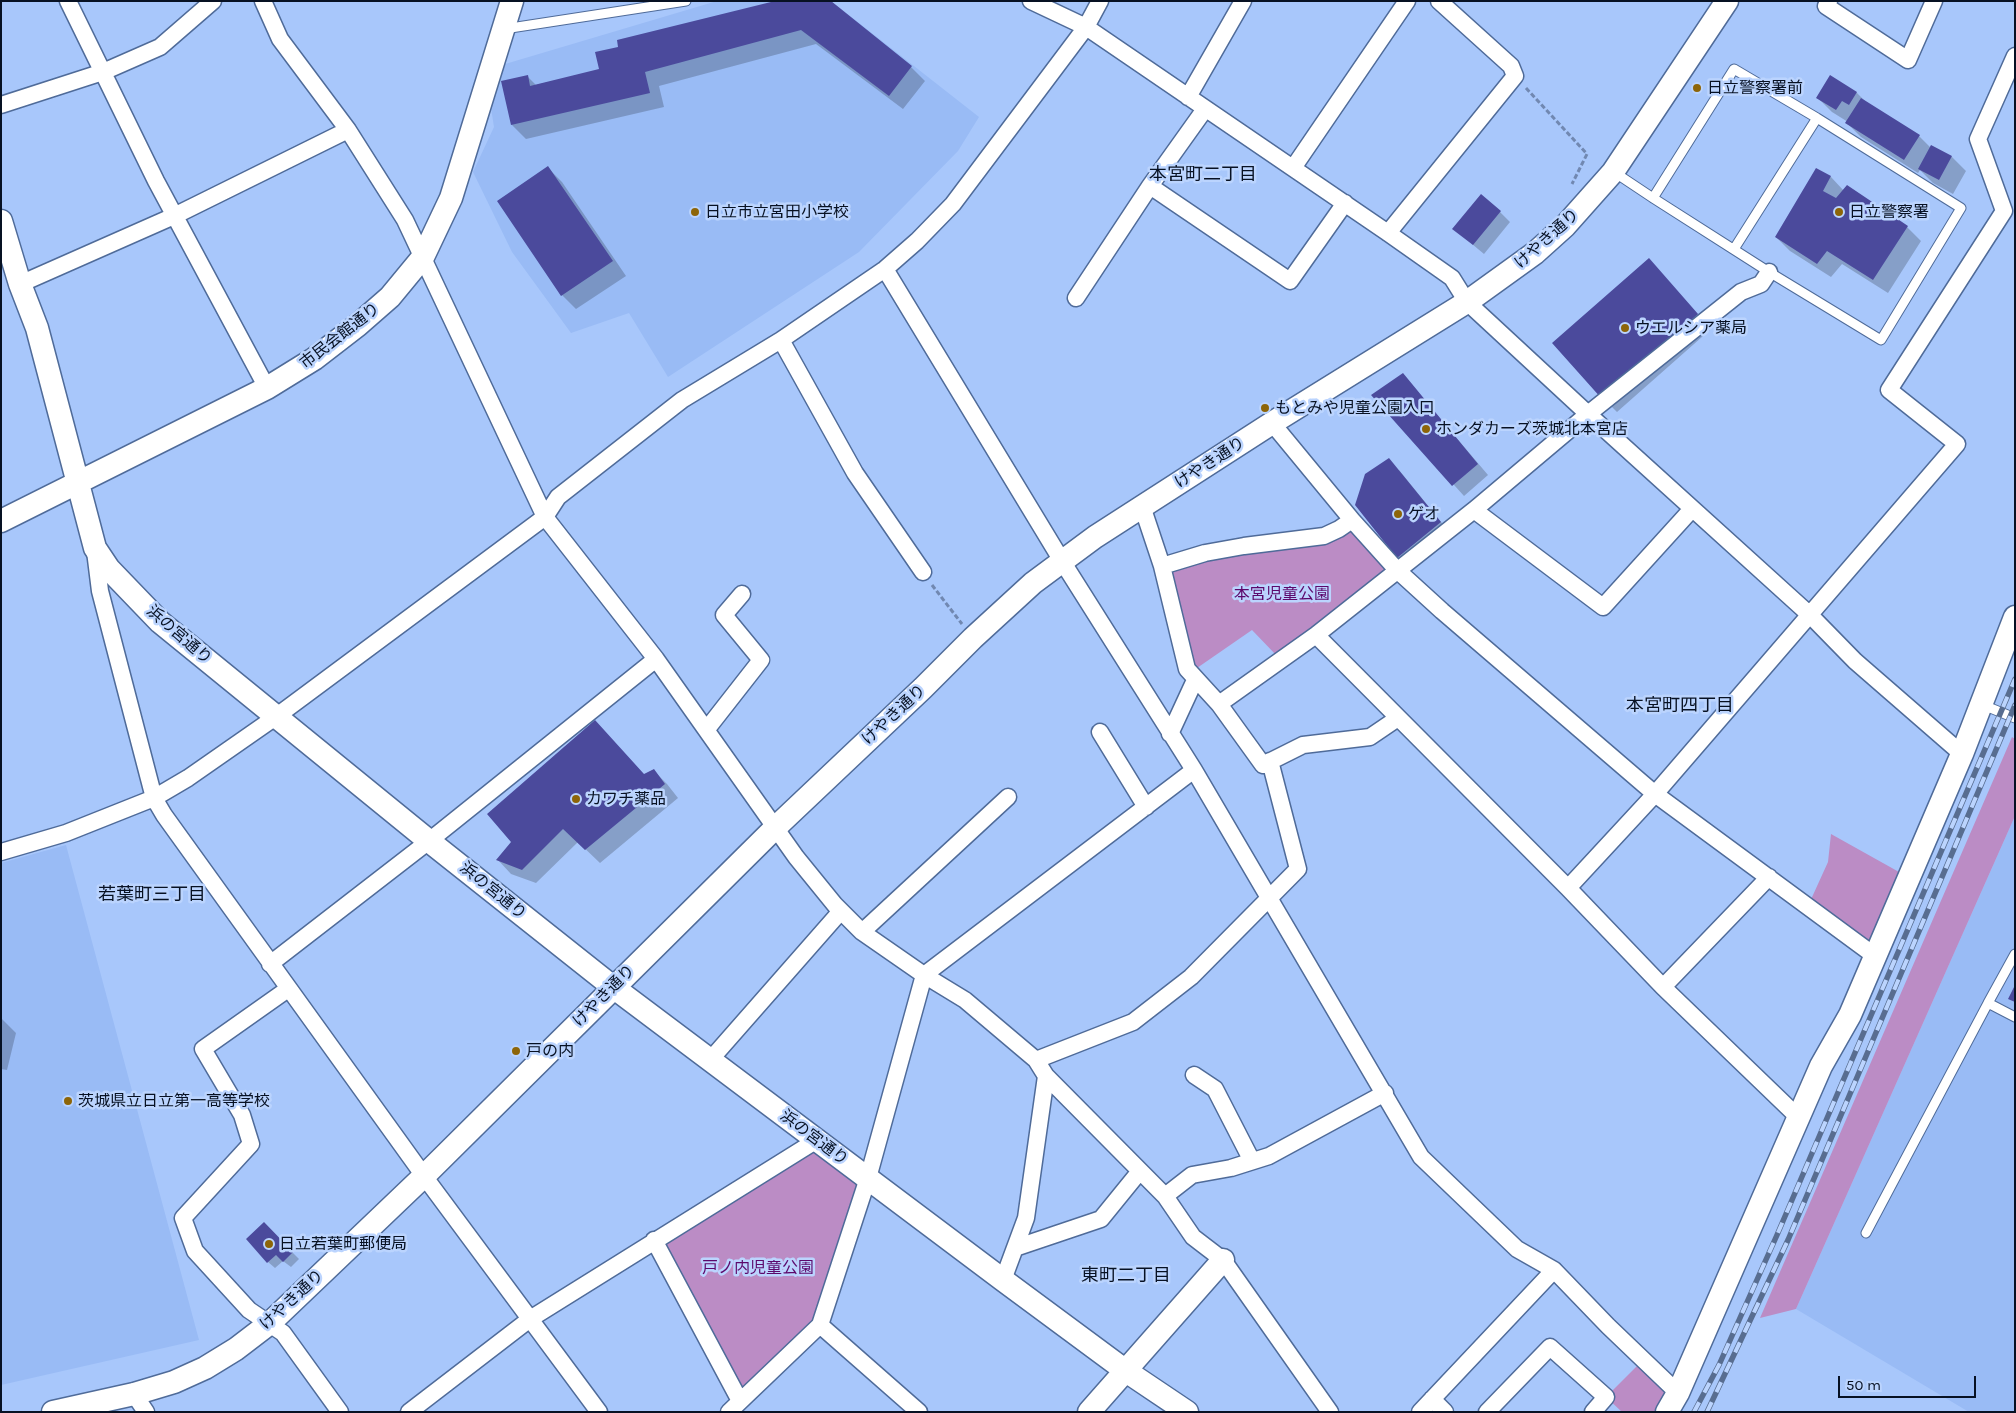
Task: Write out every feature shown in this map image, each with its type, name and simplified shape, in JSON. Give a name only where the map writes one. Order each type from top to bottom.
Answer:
[{"type":"street","points":[[68,1],[174,216],[267,388]]},
{"type":"street","points":[[1,105],[103,72],[160,47],[213,1]]},
{"type":"street","points":[[264,1],[280,39],[348,130],[405,220],[545,517],[656,659],[776,826],[796,857],[841,911],[862,932],[924,975],[965,1000],[1036,1060],[1046,1076],[1165,1196],[1193,1237],[1223,1260],[1330,1412]]},
{"type":"street","name":"市民会館通り","points":[[1,522],[267,388],[314,359],[390,297],[423,257],[451,198],[512,1]]},
{"type":"street","points":[[1031,1],[1086,27],[1452,278],[1467,302],[1810,615],[1855,660],[1962,754]]},
{"type":"street","points":[[1,852],[66,833],[154,798],[188,778],[276,716],[545,517],[558,497],[682,400],[781,340],[885,269],[917,241],[953,204],[1086,27],[1100,1]]},
{"type":"street","points":[[1188,97],[1243,1]]},
{"type":"street","points":[[1293,168],[1407,1]]},
{"type":"street","points":[[1388,233],[1515,76],[1511,66],[1439,1]]},
{"type":"street","name":"けやき通り","points":[[52,1412],[140,1403],[174,1382],[205,1368],[236,1349],[270,1323],[424,1176],[776,826],[1033,583],[1094,537],[1272,423],[1467,302],[1535,253],[1565,226],[1614,172],[1727,1]]},
{"type":"street","points":[[1829,1],[1826,6],[1908,60],[1931,2]]},
{"type":"street","points":[[1568,888],[1655,794],[1957,444],[1888,390],[2004,211],[1978,139],[2008,88],[2015,56]]},
{"type":"street","points":[[1076,298],[1150,186],[1205,109]]},
{"type":"street","points":[[20,284],[174,216],[348,130]]},
{"type":"street","points":[[1150,186],[1290,281],[1345,203]]},
{"type":"street","name":"浜の宮通り","points":[[1,221],[5,248],[37,328],[95,548],[109,569],[160,622],[429,841],[613,987],[1003,1280],[1126,1371],[1187,1412]]},
{"type":"street","points":[[885,269],[1062,561],[1194,770],[1421,1157],[1517,1249],[1554,1270],[1608,1326],[1673,1402],[1821,1066],[1850,1015],[1962,754],[2015,617]]},
{"type":"street","points":[[1219,704],[1316,635],[1474,510],[1588,414],[1741,292],[1761,284],[1769,272]]},
{"type":"street","points":[[781,340],[854,473],[922,572]]},
{"type":"street","points":[[1272,423],[1352,520],[1397,570],[1655,794],[1875,956]]},
{"type":"street","points":[[1142,506],[1162,566],[1186,669],[1219,704],[1263,765],[1303,745],[1370,737],[1398,718]]},
{"type":"street","points":[[1474,510],[1603,607],[1692,509]]},
{"type":"street","points":[[1162,566],[1206,553],[1244,546],[1324,536],[1352,520]]},
{"type":"street","points":[[95,548],[100,591],[154,798],[164,815],[288,989],[599,1412]]},
{"type":"street","points":[[707,729],[761,660],[724,615],[742,594]]},
{"type":"street","points":[[1316,635],[1568,888],[1663,987],[1799,1118]]},
{"type":"street","points":[[270,964],[429,841],[656,659]]},
{"type":"street","points":[[1170,734],[1195,680]]},
{"type":"street","points":[[1100,732],[1146,807]]},
{"type":"street","points":[[1036,1060],[1133,1022],[1191,977],[1298,869],[1270,762]]},
{"type":"street","points":[[654,1240],[735,1406],[820,1325],[868,1178],[924,975],[1194,770]]},
{"type":"street","points":[[862,932],[1008,797]]},
{"type":"street","points":[[1663,987],[1769,877]]},
{"type":"street","points":[[711,1060],[841,911]]},
{"type":"street","points":[[288,989],[203,1049],[242,1115],[251,1144],[183,1218],[195,1251],[250,1310],[283,1333],[340,1412]]},
{"type":"street","points":[[1194,1075],[1215,1089],[1252,1161]]},
{"type":"street","points":[[1003,1280],[1026,1218],[1046,1076]]},
{"type":"street","points":[[1165,1196],[1192,1175],[1231,1168],[1269,1156],[1385,1093]]},
{"type":"street","points":[[409,1412],[530,1319],[817,1140]]},
{"type":"street","points":[[1015,1248],[1102,1218],[1140,1171]]},
{"type":"street","points":[[1089,1412],[1223,1260]]},
{"type":"street","points":[[1420,1412],[1554,1270]]},
{"type":"street","points":[[820,1325],[919,1412]]},
{"type":"street","points":[[1487,1412],[1550,1347],[1606,1397],[1593,1412]]},
{"type":"street","points":[[1432,1399],[1445,1412]]},
{"type":"lane","points":[[503,29],[686,1]]},
{"type":"lane","points":[[1614,172],[1653,198],[1769,272],[1881,340],[1961,208],[1817,118],[1734,69],[1653,198]]},
{"type":"lane","points":[[1734,249],[1817,118]]},
{"type":"lane","points":[[1981,704],[2015,718]]},
{"type":"lane","points":[[1866,1233],[2015,954]]},
{"type":"lane","points":[[1988,1003],[2015,1016]]},
{"type":"path","points":[[1515,76],[1587,154],[1572,184]]},
{"type":"path","points":[[922,572],[973,638]]},
{"type":"shaded area","name":"日立市立宮田小学校","points":[[717,1],[831,1],[979,117],[958,151],[859,252],[668,377],[629,313],[571,333],[512,252],[473,172],[494,127],[485,70]]},
{"type":"shaded area","points":[[2015,816],[2015,1412],[1969,1412],[1796,1309]]},
{"type":"shaded area","name":"茨城県立日立第一高等学校","points":[[66,845],[199,1340],[1,1385],[1,863]]},
{"type":"green space","name":"本宮児童公園","points":[[1351,529],[1386,569],[1277,656],[1252,630],[1197,668],[1186,654],[1166,573],[1211,558],[1311,544]]},
{"type":"green space","points":[[2012,737],[2015,739],[2015,816],[1796,1309],[1760,1318]]},
{"type":"green space","points":[[1831,834],[1908,877],[1875,956],[1808,906],[1828,862]]},
{"type":"green space","name":"戸ノ内児童公園","points":[[816,1149],[868,1178],[820,1325],[746,1395],[654,1240]]},
{"type":"green space","points":[[1643,1360],[1678,1393],[1667,1412],[1622,1412],[1606,1397]]},
{"type":"building","points":[[775,1],[831,1],[912,66],[889,96],[801,30],[645,72],[650,93],[511,125],[501,81],[528,75],[530,86],[599,69],[595,52],[618,47],[617,40]]},
{"type":"building","points":[[1830,75],[1857,92],[1849,105],[1842,101],[1836,110],[1816,98]]},
{"type":"building","points":[[1861,98],[1920,135],[1904,160],[1845,123]]},
{"type":"building","points":[[1931,145],[1952,156],[1939,180],[1918,169]]},
{"type":"building","points":[[548,166],[613,261],[561,296],[497,201]]},
{"type":"building","name":"日立警察署","points":[[1816,168],[1831,176],[1823,191],[1836,198],[1847,185],[1908,226],[1873,280],[1827,251],[1817,264],[1775,237]]},
{"type":"building","points":[[1481,194],[1501,211],[1473,245],[1452,229]]},
{"type":"building","name":"ウエルシア薬局","points":[[1649,258],[1698,314],[1602,399],[1552,343]]},
{"type":"building","name":"ホンダカーズ茨城北本宮店","points":[[1403,373],[1478,464],[1452,486],[1371,395]]},
{"type":"building","name":"ゲオ","points":[[1389,458],[1441,522],[1397,558],[1355,505],[1365,474]]},
{"type":"building","name":"カワチ薬品","points":[[595,720],[644,774],[654,769],[665,784],[585,850],[563,829],[522,870],[496,860],[511,842],[487,814]]},
{"type":"building","points":[[2015,985],[2015,1002],[2008,999]]},
{"type":"building","points":[[264,1222],[293,1252],[283,1262],[276,1255],[267,1263],[246,1239]]},
{"type":"railway","points":[[1694,1412],[1719,1365],[1777,1235],[2015,679]]},
{"type":"railway","points":[[1707,1412],[1788,1240],[2015,705]]},
{"type":"place","name":"日立警察署前","points":[[1697,88]]},
{"type":"place","name":"日立市立宮田小学校","points":[[695,212]]},
{"type":"place","name":"日立警察署","points":[[1839,212]]},
{"type":"place","name":"ウエルシア薬局","points":[[1625,328]]},
{"type":"place","name":"もとみや児童公園入口","points":[[1265,408]]},
{"type":"place","name":"ホンダカーズ茨城北本宮店","points":[[1426,429]]},
{"type":"place","name":"ゲオ","points":[[1398,514]]},
{"type":"place","name":"カワチ薬品","points":[[576,799]]},
{"type":"place","name":"戸の内","points":[[516,1051]]},
{"type":"place","name":"茨城県立日立第一高等学校","points":[[68,1101]]},
{"type":"place","name":"日立若葉町郵便局","points":[[269,1244]]},
{"type":"district","name":"本宮町二丁目","points":[[1203,175]]},
{"type":"district","name":"本宮町四丁目","points":[[1680,706]]},
{"type":"district","name":"若葉町三丁目","points":[[152,895]]},
{"type":"district","name":"東町二丁目","points":[[1126,1276]]}]
